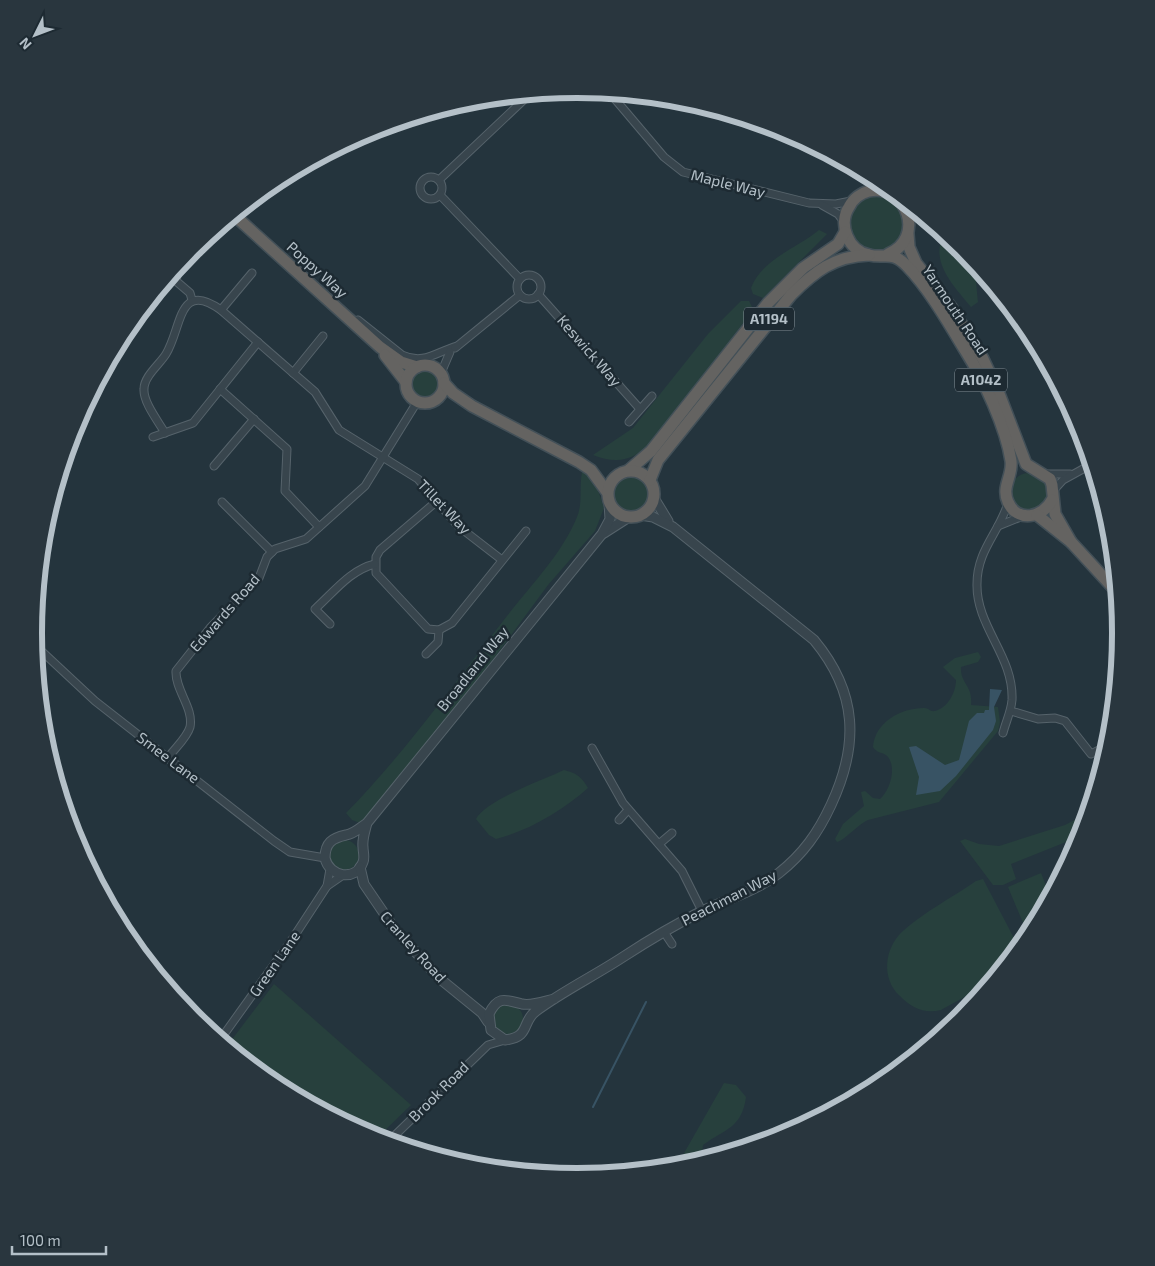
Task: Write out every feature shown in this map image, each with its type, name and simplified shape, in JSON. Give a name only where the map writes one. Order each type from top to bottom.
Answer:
[{"type":"highway","points":[[875,188],[854,200],[846,214],[845,227],[854,246],[869,255],[888,254],[902,247],[908,234]]},
{"type":"highway","name":"Yarmouth Road","points":[[871,190],[881,192]]},
{"type":"highway","name":"Yarmouth Road","points":[[904,210],[908,217],[909,247],[916,263],[951,307],[983,359],[998,390],[1022,455],[1031,468]]},
{"type":"highway","points":[[244,216],[266,236],[285,261]]},
{"type":"highway","points":[[914,218],[918,253],[951,307]]},
{"type":"highway","name":"Poppy Way","points":[[239,220],[380,347],[401,362],[422,366]]},
{"type":"highway","name":"A1194","points":[[624,472],[651,451],[774,296],[803,268],[838,244],[845,227]]},
{"type":"highway","name":"Yarmouth Road","points":[[888,254],[900,260],[912,271],[971,360],[987,392],[1007,445],[1012,465],[1006,488],[1008,503]]},
{"type":"highway","name":"A1194","points":[[650,480],[658,460],[791,295],[815,272],[829,263],[846,257],[869,255]]},
{"type":"highway","name":"Poppy Way","points":[[380,347],[406,382]]},
{"type":"highway","points":[[472,406],[444,400],[422,404],[417,402],[408,394],[406,382],[411,371],[422,366],[442,378],[453,393],[472,406],[591,470],[609,474],[624,472],[641,473],[650,480],[654,489],[654,498],[649,508],[634,516],[616,512],[602,482],[591,470]]},
{"type":"highway","points":[[434,402],[442,394],[442,378]]},
{"type":"highway","points":[[1009,477],[1019,470],[1031,468],[1050,479],[1055,514],[1071,542],[1110,584]]},
{"type":"highway","points":[[608,498],[612,480],[624,472]]},
{"type":"highway","points":[[1032,516],[1050,506],[1053,496]]},
{"type":"highway","points":[[1008,503],[1018,513],[1032,516],[1071,542]]},
{"type":"street","name":"Maple Way","points":[[614,99],[664,157],[683,172],[798,201],[845,204],[854,200]]},
{"type":"street","points":[[439,180],[522,101]]},
{"type":"street","points":[[432,177],[439,180],[442,188],[440,196],[429,199],[424,197],[420,191],[420,183],[426,178],[432,177]]},
{"type":"street","points":[[440,196],[520,279]]},
{"type":"street","name":"Maple Way","points":[[822,204],[838,214],[845,227]]},
{"type":"street","points":[[220,310],[252,273]]},
{"type":"street","points":[[527,275],[535,276],[540,282],[538,294],[528,299],[520,295],[517,286],[520,279],[527,275]]},
{"type":"street","points":[[165,433],[143,390],[144,382],[167,353],[181,314],[192,300],[190,293],[176,281],[176,278]]},
{"type":"street","name":"Keswick Way","points":[[538,294],[640,408]]},
{"type":"street","points":[[422,366],[450,352],[520,295]]},
{"type":"street","points":[[325,297],[402,356],[410,359],[420,360],[429,358],[456,346]]},
{"type":"street","name":"Tillet Way","points":[[192,300],[200,299],[209,302],[220,310],[315,392],[339,430],[418,479],[462,530],[477,539],[502,560]]},
{"type":"street","points":[[293,372],[323,336]]},
{"type":"street","points":[[153,437],[193,423],[258,342]]},
{"type":"street","points":[[442,378],[450,352]]},
{"type":"street","points":[[220,389],[287,449],[285,491],[319,527]]},
{"type":"street","points":[[629,422],[652,396]]},
{"type":"street","points":[[222,502],[272,552],[275,549],[306,538],[365,486],[417,402]]},
{"type":"street","points":[[214,466],[254,419]]},
{"type":"street","points":[[1053,496],[1059,484],[1086,467]]},
{"type":"street","points":[[1044,474],[1073,474]]},
{"type":"street","name":"Broadland Way","points":[[326,848],[333,838],[347,835],[367,823],[602,534],[610,519],[608,498]]},
{"type":"street","name":"Peachman Way","points":[[505,1040],[517,1037],[523,1033],[528,1020],[535,1012],[554,998],[702,911],[771,879],[796,859],[810,844],[826,817],[845,770],[851,745],[847,701],[841,681],[829,659],[814,640],[673,527],[663,515],[654,498]]},
{"type":"street","points":[[437,501],[380,550],[375,564],[376,573],[428,628],[439,630],[452,623],[526,531]]},
{"type":"street","points":[[1003,733],[1010,711],[1011,691],[1007,668],[1001,651],[983,620],[976,585],[981,557],[1008,503]]},
{"type":"street","name":"Broadland Way","points":[[602,534],[634,516]]},
{"type":"street","name":"Peachman Way","points":[[634,516],[653,517],[673,527]]},
{"type":"street","points":[[998,526],[1032,516]]},
{"type":"street","name":"Edwards Road","points":[[167,759],[190,726],[190,716],[176,684],[176,671],[221,616],[259,578],[265,562],[272,552]]},
{"type":"street","points":[[330,624],[316,609],[353,573],[361,567],[375,564]]},
{"type":"street","points":[[426,654],[438,642],[439,630]]},
{"type":"street","name":"Smee Lane","points":[[43,653],[95,702],[274,841],[290,852],[325,858]]},
{"type":"street","points":[[1010,711],[1038,718],[1056,718],[1065,721],[1091,754],[1099,750]]},
{"type":"street","points":[[592,748],[628,810],[682,871],[702,911]]},
{"type":"street","points":[[619,820],[628,810]]},
{"type":"street","name":"Broadland Way","points":[[360,867],[364,855],[362,846],[367,823]]},
{"type":"street","points":[[659,844],[672,833]]},
{"type":"street","points":[[347,835],[356,839],[362,846]]},
{"type":"street","points":[[310,854],[326,848],[325,858],[330,869],[347,875],[360,867]]},
{"type":"street","name":"Cranley Road","points":[[360,867],[364,884],[377,906],[410,946],[446,984],[470,1003],[490,1026]]},
{"type":"street","name":"Green Lane","points":[[224,1034],[293,938],[327,886],[330,869]]},
{"type":"street","name":"Cranley Road","points":[[347,875],[364,884]]},
{"type":"street","name":"Green Lane","points":[[327,886],[347,875]]},
{"type":"street","points":[[664,932],[672,944]]},
{"type":"street","name":"Peachman Way","points":[[496,1004],[508,1000],[522,1004],[554,998]]},
{"type":"street","points":[[470,1003],[496,1004]]},
{"type":"street","points":[[488,1045],[489,1014],[496,1004]]},
{"type":"street","points":[[522,1004],[528,1020]]},
{"type":"street","points":[[490,1026],[505,1040]]},
{"type":"street","name":"Brook Road","points":[[397,1136],[488,1045],[505,1040]]},
{"type":"green space","points":[[877,195],[888,198],[895,203],[900,208],[904,218],[904,228],[900,238],[892,246],[877,251],[862,246],[854,238],[849,223],[854,208],[862,200]]},
{"type":"green space","points":[[819,230],[827,234],[763,298],[753,294],[751,288],[763,269],[780,255]]},
{"type":"green space","points":[[941,241],[975,275],[978,302],[971,307],[951,282],[941,264]]},
{"type":"green space","points":[[741,301],[749,301],[753,309],[751,313],[653,441],[640,453],[626,459],[610,460],[593,455],[633,428],[708,334]]},
{"type":"green space","points":[[425,371],[435,375],[439,385],[435,395],[425,399],[415,395],[411,385],[415,375]]},
{"type":"green space","points":[[582,472],[590,476],[596,484],[604,508],[595,531],[548,585],[489,665],[372,812],[360,823],[352,820],[346,813],[409,742],[563,544],[579,512]]},
{"type":"green space","points":[[1029,473],[1042,479],[1048,492],[1042,505],[1029,511],[1016,505],[1010,492],[1016,479]]},
{"type":"green space","points":[[631,475],[644,480],[649,493],[644,506],[631,511],[618,506],[613,493],[618,480]]},
{"type":"green space","points":[[978,652],[981,657],[978,662],[961,667],[962,677],[970,693],[971,705],[998,707],[1000,722],[998,731],[939,802],[868,820],[837,842],[835,839],[843,824],[864,806],[861,792],[865,791],[873,798],[880,799],[887,790],[891,778],[892,765],[886,755],[873,747],[879,730],[898,714],[924,708],[935,711],[944,707],[953,694],[956,680],[943,667],[955,658]]},
{"type":"green space","points":[[564,770],[578,776],[588,788],[545,819],[496,839],[489,835],[476,819],[491,805],[503,798]]},
{"type":"green space","points":[[1079,817],[1071,840],[1011,864],[1016,879],[1003,885],[993,885],[960,841],[965,839],[979,844],[999,846],[1065,825]]},
{"type":"green space","points":[[344,840],[355,844],[359,855],[355,866],[344,870],[333,866],[329,855],[333,844]]},
{"type":"green space","points":[[1041,873],[1047,889],[1024,926],[1008,887]]},
{"type":"green space","points":[[983,879],[1015,940],[976,990],[941,1010],[929,1011],[914,1007],[900,996],[890,981],[887,964],[892,946],[903,931],[920,917],[976,881]]},
{"type":"green space","points":[[274,984],[411,1105],[384,1131],[341,1113],[310,1096],[280,1078],[231,1040]]},
{"type":"green space","points":[[508,1004],[514,1005],[522,1013],[522,1025],[514,1033],[508,1034],[502,1033],[494,1025],[493,1019],[494,1013],[502,1005]]},
{"type":"green space","points":[[724,1083],[736,1085],[746,1097],[741,1115],[736,1122],[703,1145],[702,1153],[683,1158]]},
{"type":"water","points":[[990,689],[1002,690],[994,707],[996,721],[993,730],[956,776],[940,791],[916,795],[919,777],[909,747],[916,746],[945,765],[959,760],[969,721],[977,713],[984,713],[985,710],[989,710]]},
{"type":"waterway","points":[[593,1107],[646,1002]]}]
